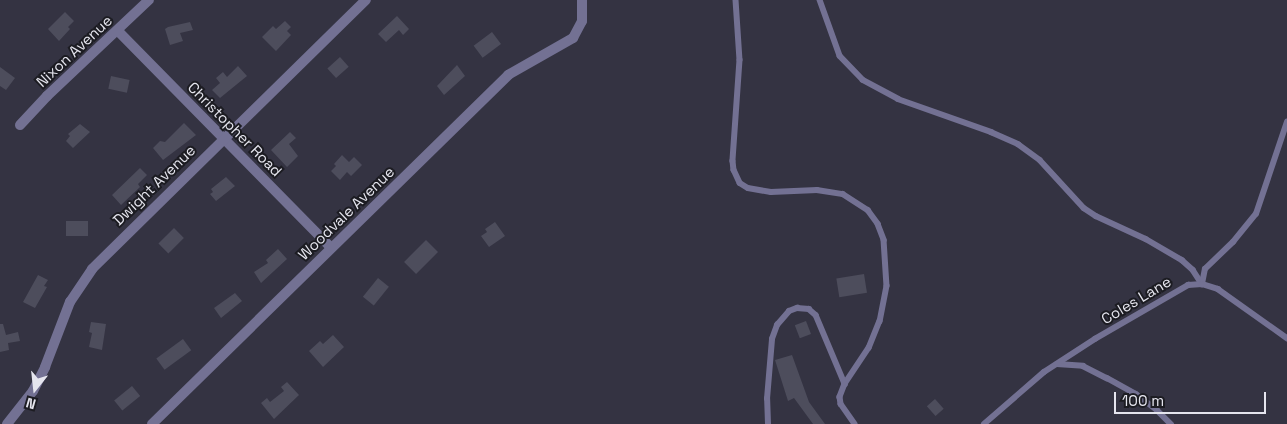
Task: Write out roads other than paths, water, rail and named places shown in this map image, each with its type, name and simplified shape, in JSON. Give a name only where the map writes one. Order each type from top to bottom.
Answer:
[{"type":"street","name":"Nixon Avenue","points":[[20,126],[48,96],[149,0]]},
{"type":"street","name":"Dwight Avenue","points":[[7,424],[33,391],[45,367],[70,302],[82,281],[126,233],[224,140],[366,0]]},
{"type":"street","name":"Woodvale Avenue","points":[[152,424],[514,71],[555,50],[571,38],[582,21],[582,0]]},
{"type":"street","name":"Christopher Road","points":[[118,31],[331,248]]},
{"type":"lane","points":[[736,0],[740,60],[733,161],[734,170],[740,183],[748,188],[771,192],[817,190],[843,194],[868,210],[878,224],[884,240],[887,286],[882,313],[870,348],[845,384],[840,403],[855,424]]},
{"type":"lane","points":[[820,0],[840,56],[863,80],[898,99],[1000,135],[1018,144],[1040,160],[1084,208],[1096,216],[1146,239],[1182,260],[1193,270],[1202,284],[1218,289],[1287,338]]},
{"type":"lane","points":[[1202,284],[1205,269],[1233,242],[1256,214],[1287,122]]},
{"type":"lane","name":"Coles Lane","points":[[984,424],[1057,364],[1178,289],[1188,285],[1202,284]]},
{"type":"lane","points":[[768,424],[767,399],[772,339],[777,325],[788,311],[797,308],[809,309],[816,315],[845,384]]},
{"type":"lane","points":[[1057,364],[1083,366],[1107,378],[1136,394],[1157,410],[1171,424]]}]
